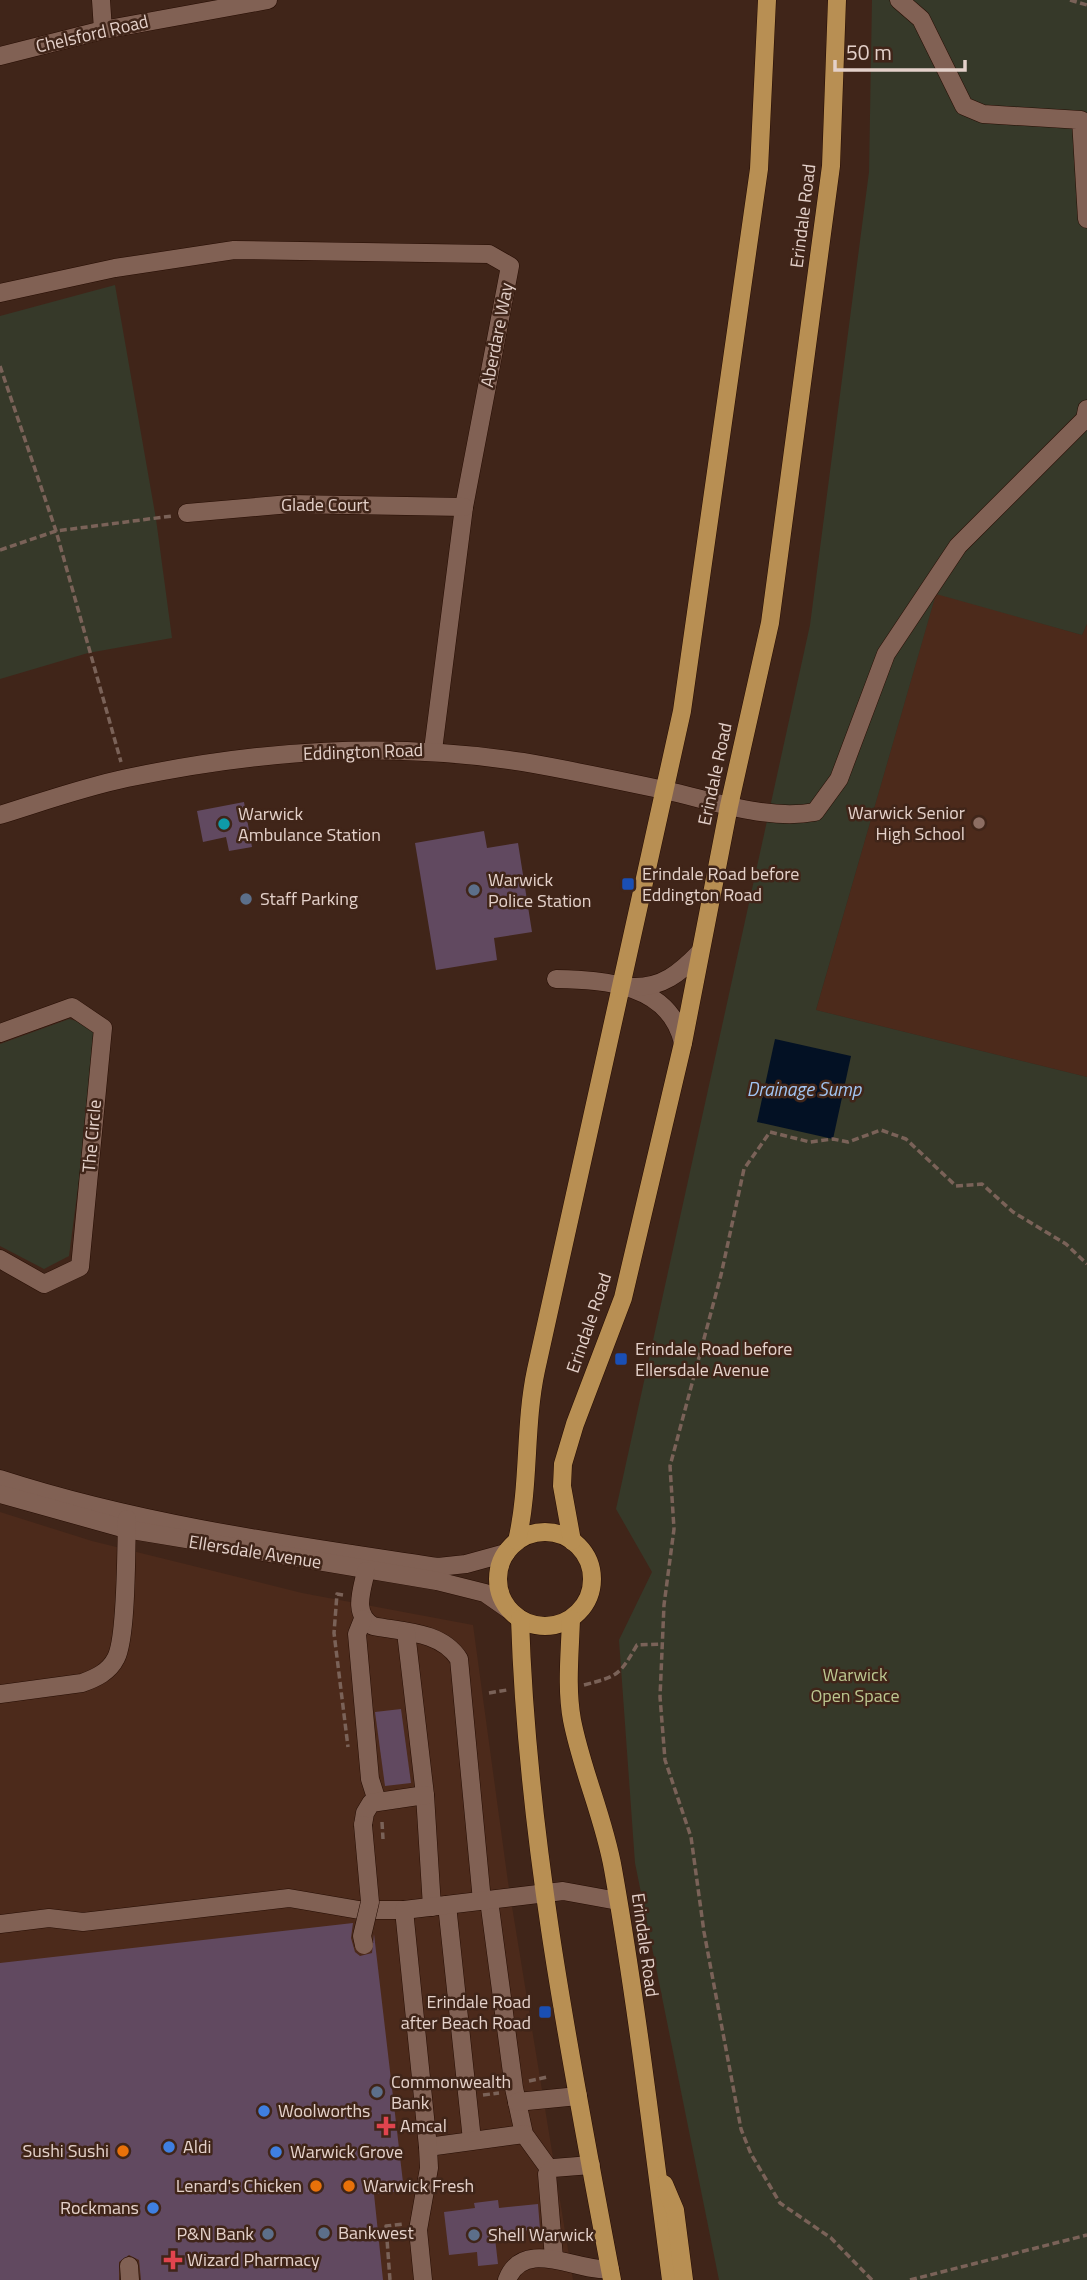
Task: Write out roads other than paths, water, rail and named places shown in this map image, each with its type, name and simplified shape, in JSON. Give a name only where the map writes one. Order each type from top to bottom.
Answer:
[{"type":"main road","name":"Erindale Road","points":[[611,2275],[578,2096],[547,1893],[531,1782],[524,1689],[514,1614],[498,1581],[522,1518],[529,1403],[682,711],[759,169],[767,0]]},
{"type":"main road","name":"Erindale Road","points":[[671,2280],[618,1901],[603,1824],[572,1719],[569,1686],[571,1619],[582,1609],[593,1581],[590,1565],[583,1551],[572,1541],[562,1486],[563,1465],[575,1424],[623,1298],[683,1043],[729,806],[774,596],[831,166],[837,0]]},
{"type":"main road","points":[[512,1547],[545,1532],[572,1541]]},
{"type":"main road","points":[[514,1614],[536,1626],[554,1626],[571,1619]]},
{"type":"main road","points":[[656,2165],[675,2210],[684,2280]]},
{"type":"street","points":[[101,0],[103,30]]},
{"type":"street","name":"Chelsford Road","points":[[0,56],[103,30],[268,0]]},
{"type":"street","points":[[899,0],[921,19],[964,106],[983,114],[1081,120],[1087,219]]},
{"type":"street","name":"Aberdare Way","points":[[0,293],[115,268],[234,250],[489,254],[510,266],[464,507],[433,750]]},
{"type":"street","name":"Eddington Road","points":[[0,816],[126,778],[246,758],[363,748],[433,750],[525,763],[729,806],[801,815],[815,812],[839,779],[886,654],[951,557],[1085,419],[1087,410]]},
{"type":"street","name":"Glade Court","points":[[187,513],[290,504],[464,507]]},
{"type":"street","points":[[621,986],[652,988],[679,973],[701,952]]},
{"type":"street","points":[[556,979],[597,980],[649,996],[667,1007],[679,1024],[683,1043]]},
{"type":"street","name":"The Circle","points":[[0,1033],[72,1007],[103,1027],[80,1267],[44,1284],[0,1259]]},
{"type":"street","name":"Ellersdale Avenue","points":[[0,1479],[127,1522],[438,1567],[474,1562],[512,1547]]},
{"type":"street","name":"Ellersdale Avenue","points":[[0,1494],[127,1522],[467,1588],[485,1593],[514,1614]]},
{"type":"street","points":[[0,1695],[82,1683],[95,1679],[111,1666],[122,1639],[127,1522]]},
{"type":"street","points":[[366,1570],[360,1606],[363,1619],[357,1634],[370,1779],[377,1801]]},
{"type":"street","points":[[363,1619],[373,1626],[444,1642],[454,1651],[462,1667],[486,1900],[517,2102],[524,2134],[550,2170]]},
{"type":"street","points":[[406,1632],[425,1795],[472,2140]]},
{"type":"street","points":[[364,1945],[362,1936],[370,1902],[363,1825],[368,1806],[377,1801],[425,1795]]},
{"type":"street","points":[[0,1924],[49,1918],[83,1922],[289,1898],[359,1910],[404,1910],[547,1893],[584,1893],[618,1901]]},
{"type":"street","points":[[404,1910],[428,2147],[429,2168],[418,2230],[423,2280]]},
{"type":"street","points":[[517,2102],[578,2096]]},
{"type":"street","points":[[428,2147],[524,2134]]},
{"type":"street","points":[[550,2170],[591,2165]]},
{"type":"street","points":[[550,2170],[546,2182],[554,2258]]},
{"type":"street","points":[[508,2280],[514,2268],[525,2261],[554,2258],[611,2275]]},
{"type":"water","name":"Drainage Sump","points":[[775,1039],[851,1056],[833,1139],[757,1122]]},
{"type":"place","name":"Warwick Senior High School","points":[[979,823]]},
{"type":"place","name":"Warwick Ambulance Station","points":[[224,824]]},
{"type":"place","name":"Erindale Road before Eddington Road","points":[[628,884]]},
{"type":"place","name":"Warwick Police Station","points":[[474,890]]},
{"type":"place","name":"Staff Parking","points":[[246,899]]},
{"type":"place","name":"Erindale Road before Ellersdale Avenue","points":[[621,1359]]},
{"type":"place","name":"Erindale Road after Beach Road","points":[[545,2012]]},
{"type":"place","name":"Commonwealth Bank","points":[[377,2092]]},
{"type":"place","name":"Woolworths","points":[[264,2111]]},
{"type":"place","name":"Amcal","points":[[386,2126]]},
{"type":"place","name":"Aldi","points":[[169,2147]]},
{"type":"place","name":"Sushi Sushi","points":[[123,2151]]},
{"type":"place","name":"Warwick Grove","points":[[276,2152]]},
{"type":"place","name":"Lenard's Chicken","points":[[316,2186]]},
{"type":"place","name":"Warwick Fresh","points":[[349,2186]]},
{"type":"place","name":"Rockmans","points":[[153,2208]]},
{"type":"place","name":"Bankwest","points":[[324,2233]]},
{"type":"place","name":"P&N Bank","points":[[268,2234]]},
{"type":"place","name":"Shell Warwick","points":[[474,2235]]},
{"type":"place","name":"Wizard Pharmacy","points":[[173,2260]]},
{"type":"park label","name":"Warwick Open Space","points":[[855,1685]]}]
